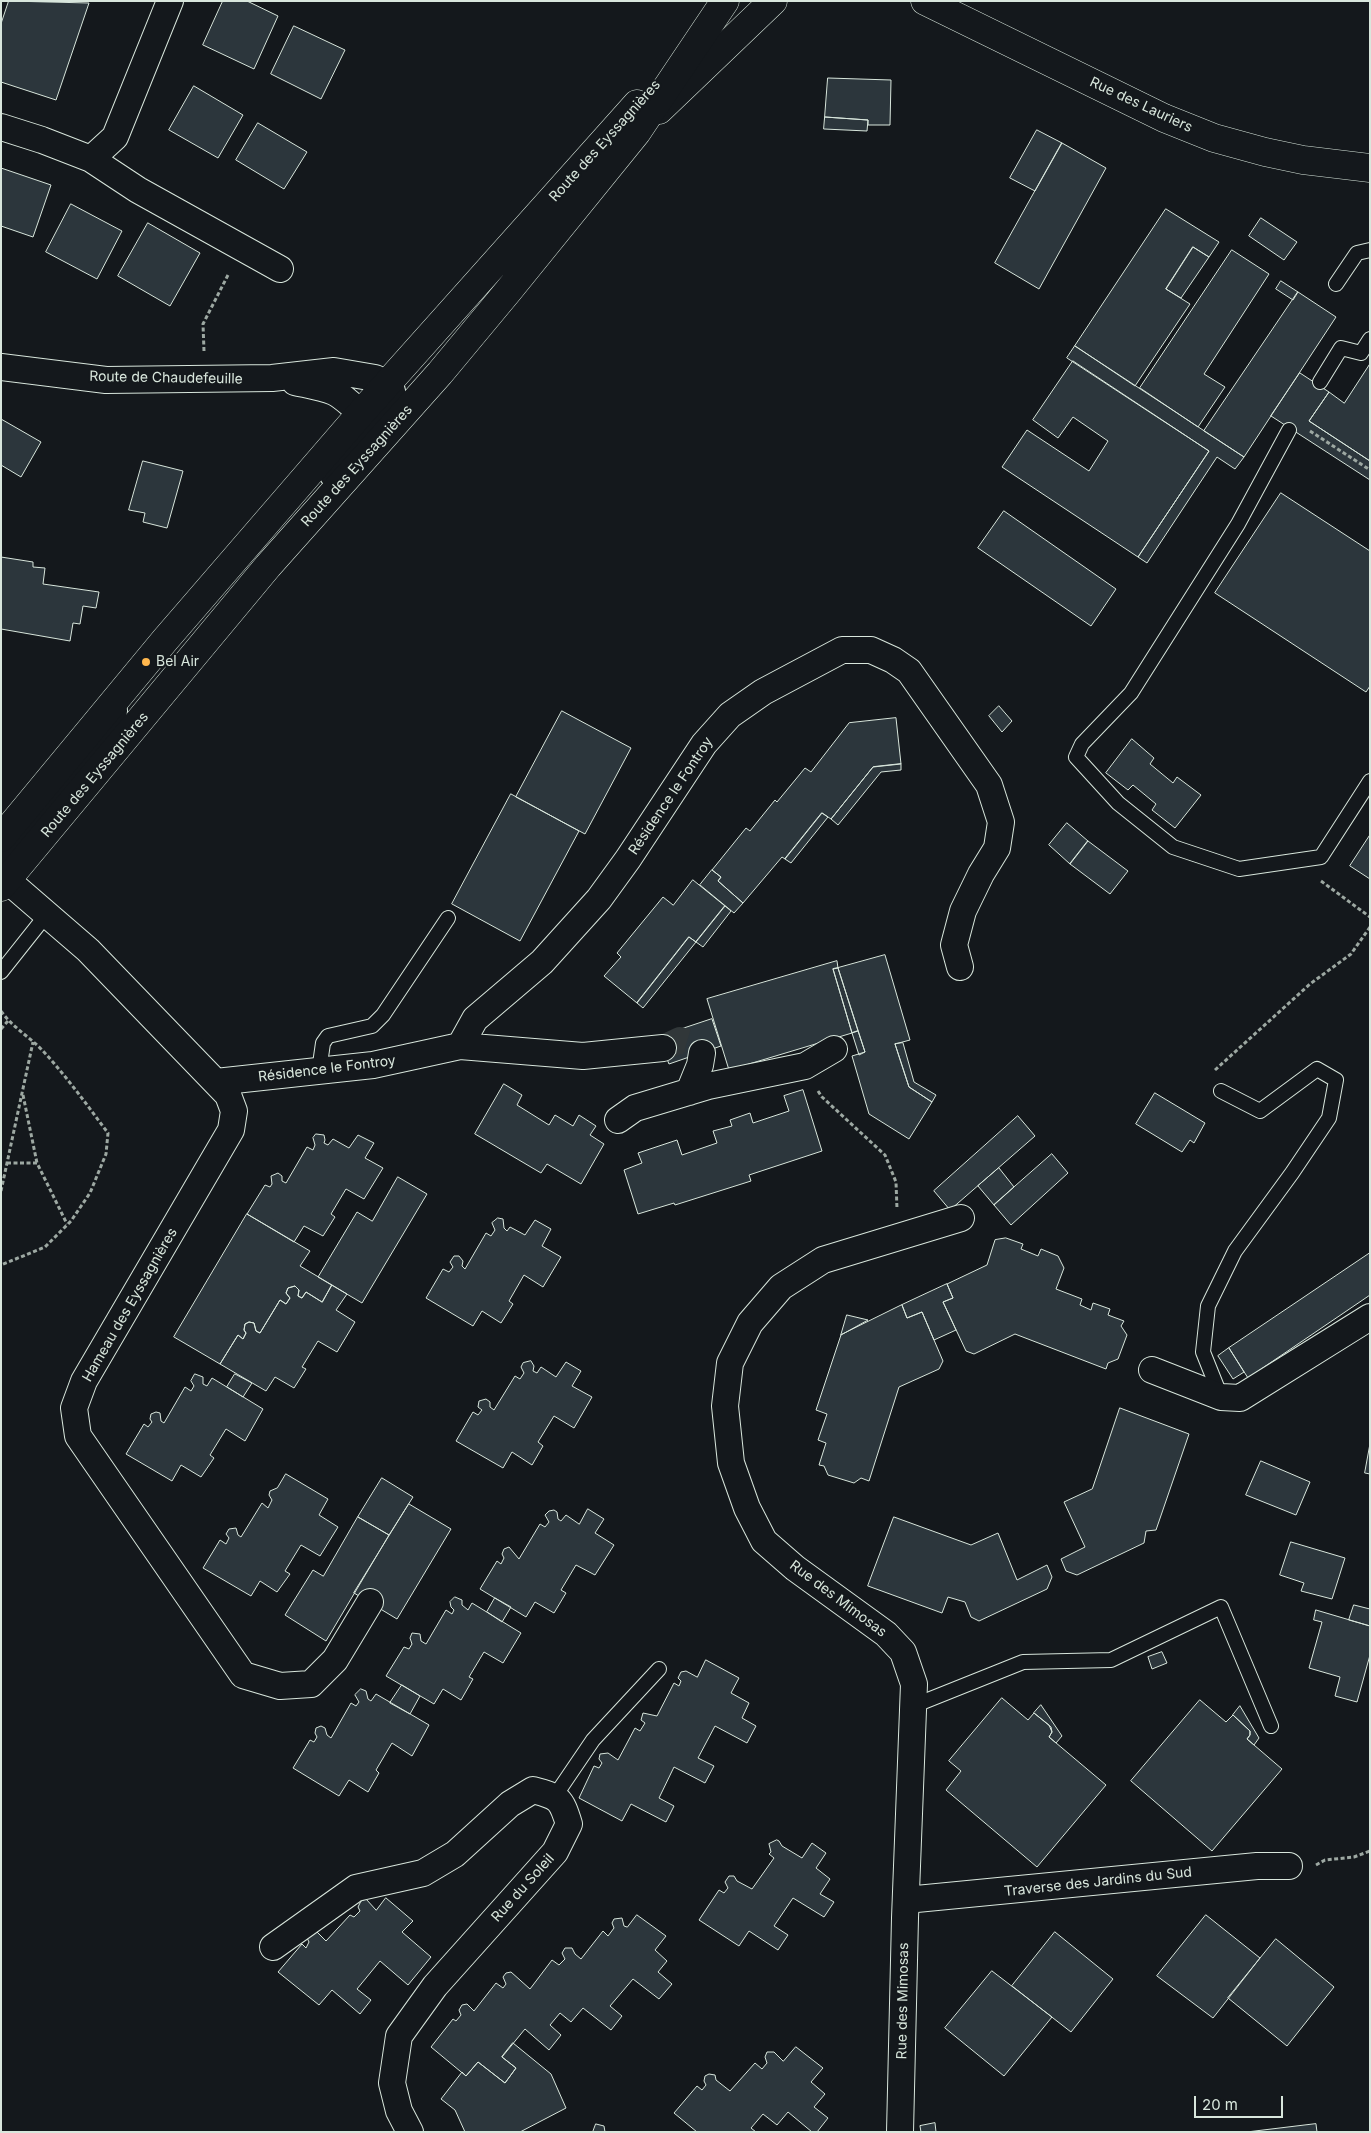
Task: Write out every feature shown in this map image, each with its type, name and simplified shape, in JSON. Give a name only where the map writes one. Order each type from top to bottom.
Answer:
[{"type":"main road","name":"Route des Eyssagnières","points":[[3,882],[268,566],[440,373],[637,132],[725,1]]},
{"type":"main road","points":[[637,132],[773,1]]},
{"type":"main road","name":"Rue des Lauriers","points":[[925,1],[1164,118],[1214,138],[1303,160],[1370,168]]},
{"type":"main road","name":"Route des Eyssagnières","points":[[1,838],[129,683],[378,403],[653,86],[701,36]]},
{"type":"street","points":[[91,159],[115,137],[170,1]]},
{"type":"street","points":[[1,127],[91,159],[138,190],[280,269]]},
{"type":"street","name":"Route de Chaudefeuille","points":[[1,367],[106,380],[272,378],[334,371],[375,378],[378,403],[336,393],[322,387],[272,378]]},
{"type":"street","points":[[268,566],[290,525],[378,403],[440,373]]},
{"type":"street","name":"Résidence le Fontroy","points":[[216,1082],[373,1065],[460,1046],[475,1019],[542,962],[599,900],[704,744],[730,715],[763,692],[842,650],[871,650],[893,660],[909,671],[989,785],[1001,822],[997,848],[981,874],[963,911],[954,944],[960,967]]},
{"type":"street","points":[[3,882],[5,856],[97,744],[129,683]]},
{"type":"street","name":"Hameau des Eyssagnières","points":[[3,882],[47,914],[88,950],[228,1095],[234,1111],[231,1130],[84,1381],[74,1408],[78,1436],[244,1675],[280,1686],[311,1684],[335,1660],[370,1602]]},
{"type":"street","points":[[460,1046],[583,1056],[663,1048]]},
{"type":"street","points":[[618,1120],[635,1108],[708,1086],[805,1066],[834,1048]]},
{"type":"street","points":[[689,1092],[700,1065],[702,1053]]},
{"type":"street","name":"Rue des Mimosas","points":[[900,2132],[914,1684],[903,1652],[886,1634],[795,1568],[764,1541],[747,1508],[731,1463],[725,1406],[730,1364],[750,1323],[781,1287],[823,1260],[961,1218]]},
{"type":"street","points":[[1152,1370],[1221,1397],[1240,1398],[1370,1317]]},
{"type":"street","points":[[273,1946],[356,1888],[423,1873],[455,1854],[510,1804],[533,1790],[555,1796]]},
{"type":"street","name":"Rue du Soleil","points":[[410,2132],[399,2111],[392,2084],[400,2036],[435,1986],[555,1852],[569,1824],[563,1806],[555,1796]]},
{"type":"street","name":"Traverse des Jardins du Sud","points":[[906,1900],[1256,1866],[1289,1866]]},
{"type":"lane","points":[[1336,284],[1357,253],[1370,250]]},
{"type":"lane","points":[[1320,382],[1341,348],[1361,353],[1370,339]]},
{"type":"lane","points":[[1289,430],[1238,524],[1132,694],[1082,744],[1076,757],[1118,803],[1173,847],[1239,869],[1321,857],[1370,781]]},
{"type":"lane","points":[[1,972],[47,914]]},
{"type":"lane","points":[[320,1071],[323,1043],[328,1036],[372,1026],[383,1015],[448,918]]},
{"type":"lane","points":[[1221,1091],[1260,1111],[1317,1068],[1336,1080],[1329,1118],[1292,1173],[1235,1251],[1208,1306],[1203,1352],[1221,1397]]},
{"type":"lane","points":[[913,1706],[1023,1662],[1111,1660],[1221,1607],[1271,1726]]},
{"type":"lane","points":[[555,1796],[593,1740],[659,1669]]},
{"type":"path","points":[[204,379],[203,324],[227,280],[230,268]]},
{"type":"path","points":[[1303,426],[1370,470]]},
{"type":"path","points":[[1321,857],[1310,872],[1370,917]]},
{"type":"path","points":[[1221,1091],[1204,1080],[1310,984],[1351,954],[1370,927]]},
{"type":"path","points":[[1,1011],[8,1021],[33,1042],[72,1083],[108,1133],[106,1154],[90,1193],[67,1224],[45,1247],[1,1265]]},
{"type":"path","points":[[1,1029],[8,1021]]},
{"type":"path","points":[[1,1191],[33,1042]]},
{"type":"path","points":[[805,1066],[822,1097],[885,1155],[896,1182],[897,1208],[902,1237]]},
{"type":"path","points":[[23,1094],[37,1163],[67,1224]]},
{"type":"path","points":[[7,1163],[37,1163]]},
{"type":"path","points":[[1289,1866],[1307,1874],[1314,1866],[1325,1860],[1354,1857],[1370,1851]]},
{"type":"building","points":[[9,1],[89,3],[56,100],[1,82],[1,24]]},
{"type":"building","points":[[223,1],[247,1],[278,16],[254,69],[203,45]]},
{"type":"building","points":[[294,26],[345,50],[321,99],[271,74]]},
{"type":"building","points":[[828,78],[891,80],[890,125],[868,125],[868,120],[825,117]]},
{"type":"building","points":[[194,86],[243,115],[218,158],[169,130]]},
{"type":"building","points":[[825,117],[868,120],[867,131],[824,129]]},
{"type":"building","points":[[258,123],[307,152],[284,189],[236,160]]},
{"type":"building","points":[[1037,130],[1062,143],[1035,191],[1010,178]]},
{"type":"building","points":[[1062,143],[1106,168],[1039,289],[995,263]]},
{"type":"building","points":[[1,168],[51,185],[33,237],[1,226]]},
{"type":"building","points":[[71,204],[122,231],[97,279],[46,252]]},
{"type":"building","points":[[1166,209],[1219,242],[1209,257],[1193,247],[1166,289],[1190,304],[1135,386],[1075,346]]},
{"type":"building","points":[[1261,218],[1297,242],[1284,260],[1249,236]]},
{"type":"building","points":[[148,223],[200,253],[170,306],[118,276]]},
{"type":"building","points":[[1193,247],[1209,257],[1181,298],[1166,289]]},
{"type":"building","points":[[1232,250],[1269,274],[1204,374],[1225,387],[1198,427],[1140,388]]},
{"type":"building","points":[[1281,281],[1298,292],[1293,300],[1276,289]]},
{"type":"building","points":[[1298,292],[1336,317],[1244,457],[1204,431]]},
{"type":"building","points":[[1075,346],[1244,457],[1235,469],[1217,457],[1147,563],[1138,557],[1209,451],[1067,358]]},
{"type":"building","points":[[1073,361],[1209,451],[1138,557],[1002,467],[1027,430],[1089,471],[1108,441],[1073,417],[1058,438],[1033,420]]},
{"type":"building","points":[[1370,364],[1370,461],[1309,421],[1329,392],[1344,403]]},
{"type":"building","points":[[1300,373],[1329,392],[1309,421],[1370,461],[1370,480],[1271,416]]},
{"type":"building","points":[[1,419],[41,442],[21,477],[1,465]]},
{"type":"building","points":[[143,461],[183,471],[167,528],[143,522],[145,513],[129,510]]},
{"type":"building","points":[[1281,493],[1370,551],[1370,686],[1366,692],[1215,593]]},
{"type":"building","points":[[1004,511],[1116,589],[1091,626],[978,548]]},
{"type":"building","points":[[1,557],[33,562],[33,567],[45,568],[43,584],[99,592],[96,608],[83,606],[80,624],[73,623],[70,641],[1,629]]},
{"type":"building","points":[[999,706],[1012,721],[1002,732],[989,716]]},
{"type":"building","points":[[562,711],[631,748],[585,834],[516,797]]},
{"type":"building","points":[[896,718],[901,764],[873,767],[831,819],[822,813],[785,859],[782,857],[743,903],[718,881],[721,877],[712,870],[746,828],[750,831],[775,800],[777,802],[805,768],[811,772],[849,723]]},
{"type":"building","points":[[1132,739],[1154,758],[1150,764],[1173,783],[1177,777],[1201,795],[1175,828],[1152,810],[1156,804],[1133,785],[1128,790],[1106,773]]},
{"type":"building","points":[[901,764],[901,770],[881,772],[838,825],[831,819],[873,767]]},
{"type":"building","points":[[511,794],[579,831],[520,941],[452,904]]},
{"type":"building","points":[[822,813],[828,817],[791,863],[785,859]]},
{"type":"building","points":[[1067,823],[1088,841],[1070,864],[1049,845]]},
{"type":"building","points":[[1370,835],[1370,879],[1350,866]]},
{"type":"building","points":[[1088,841],[1128,871],[1110,894],[1070,864]]},
{"type":"building","points":[[712,870],[721,877],[718,881],[743,903],[734,913],[700,885]]},
{"type":"building","points":[[693,880],[725,906],[696,942],[689,937],[637,1003],[604,976],[621,957],[617,953],[663,897],[673,905]]},
{"type":"building","points":[[725,906],[731,911],[703,947],[696,942]]},
{"type":"building","points":[[689,937],[696,942],[643,1008],[637,1003]]},
{"type":"building","points":[[885,955],[910,1040],[895,1044],[909,1087],[932,1102],[909,1139],[869,1114],[852,1056],[865,1052],[838,968]]},
{"type":"building","points":[[837,961],[838,968],[833,969],[852,1033],[729,1070],[707,999]]},
{"type":"building","points":[[838,968],[858,1031],[852,1033],[833,969]]},
{"type":"building","points":[[712,1019],[721,1046],[669,1064],[658,1037]]},
{"type":"building","points":[[858,1031],[865,1052],[859,1055],[852,1033]]},
{"type":"building","points":[[903,1043],[914,1082],[936,1095],[932,1102],[909,1087],[895,1044]]},
{"type":"building","points":[[504,1084],[522,1095],[517,1105],[549,1125],[555,1115],[573,1126],[579,1115],[596,1126],[590,1135],[604,1144],[581,1184],[547,1164],[541,1173],[475,1134]]},
{"type":"building","points":[[803,1090],[822,1151],[749,1175],[751,1181],[675,1205],[674,1203],[638,1214],[624,1170],[642,1163],[638,1153],[677,1140],[682,1155],[717,1143],[713,1131],[732,1126],[730,1120],[750,1113],[753,1123],[789,1111],[784,1096]]},
{"type":"building","points":[[1155,1093],[1205,1123],[1194,1143],[1190,1140],[1182,1152],[1136,1124]]},
{"type":"building","points":[[1018,1116],[1035,1136],[950,1210],[934,1191]]},
{"type":"building","points":[[316,1134],[324,1135],[324,1143],[328,1145],[333,1139],[349,1148],[358,1135],[374,1143],[365,1158],[383,1168],[364,1199],[346,1189],[331,1214],[335,1217],[323,1236],[304,1226],[294,1242],[247,1214],[265,1185],[270,1187],[272,1184],[271,1176],[278,1173],[282,1176],[282,1181],[286,1183],[307,1147],[313,1150],[315,1145],[313,1138]]},
{"type":"building","points":[[1052,1154],[1068,1173],[1011,1225],[994,1205]]},
{"type":"building","points":[[999,1168],[1014,1187],[994,1205],[978,1186]]},
{"type":"building","points":[[398,1177],[427,1194],[362,1303],[318,1277],[357,1212],[372,1221]]},
{"type":"building","points":[[247,1214],[310,1251],[300,1266],[332,1285],[322,1302],[306,1292],[302,1298],[298,1296],[299,1290],[295,1286],[288,1288],[286,1293],[290,1298],[286,1304],[280,1300],[260,1333],[256,1331],[254,1323],[249,1322],[245,1324],[244,1330],[246,1333],[243,1339],[238,1335],[220,1364],[174,1337]]},
{"type":"building","points":[[498,1218],[503,1219],[504,1228],[507,1231],[510,1227],[525,1235],[535,1220],[551,1229],[542,1246],[561,1257],[543,1287],[524,1275],[509,1301],[513,1304],[501,1323],[482,1311],[473,1326],[426,1298],[443,1269],[449,1272],[453,1267],[450,1262],[454,1256],[459,1256],[463,1261],[462,1266],[465,1269],[486,1233],[491,1236],[495,1230],[492,1223]]},
{"type":"building","points":[[1006,1238],[1023,1244],[1021,1249],[1038,1256],[1041,1249],[1058,1256],[1064,1268],[1056,1289],[1082,1299],[1080,1305],[1091,1310],[1093,1303],[1110,1309],[1108,1315],[1124,1321],[1121,1326],[1127,1335],[1118,1359],[1108,1363],[1106,1369],[1015,1334],[974,1354],[966,1351],[943,1302],[953,1298],[947,1284],[987,1265],[995,1240]]},
{"type":"building","points":[[1370,1253],[1370,1295],[1248,1378],[1229,1348]]},
{"type":"building","points":[[947,1284],[953,1298],[943,1302],[956,1330],[934,1340],[922,1312],[907,1318],[902,1305]]},
{"type":"building","points":[[332,1285],[347,1294],[336,1310],[355,1322],[337,1352],[318,1341],[302,1367],[306,1369],[294,1388],[275,1377],[266,1391],[220,1364],[238,1335],[243,1339],[246,1333],[244,1330],[245,1324],[249,1322],[254,1323],[256,1331],[260,1333],[280,1300],[286,1304],[290,1298],[286,1293],[288,1288],[295,1286],[299,1290],[298,1296],[302,1298],[306,1292],[322,1302]]},
{"type":"building","points":[[902,1305],[907,1318],[922,1312],[943,1361],[939,1369],[899,1387],[869,1481],[861,1478],[854,1483],[828,1475],[824,1466],[819,1465],[826,1443],[818,1440],[827,1414],[816,1410],[841,1335]]},
{"type":"building","points":[[847,1315],[868,1320],[841,1335]]},
{"type":"building","points":[[1229,1348],[1244,1372],[1233,1379],[1218,1356]]},
{"type":"building","points":[[531,1361],[534,1366],[533,1371],[537,1373],[541,1367],[556,1377],[566,1362],[581,1371],[572,1386],[592,1397],[574,1428],[554,1416],[538,1442],[543,1446],[532,1465],[512,1452],[503,1468],[456,1441],[473,1412],[478,1415],[482,1410],[478,1407],[479,1401],[486,1399],[494,1410],[515,1376],[520,1379],[524,1373],[521,1367],[523,1363]]},
{"type":"building","points":[[195,1374],[203,1377],[203,1384],[207,1386],[212,1378],[263,1409],[245,1441],[226,1429],[210,1455],[214,1458],[201,1477],[181,1465],[172,1481],[126,1454],[144,1424],[148,1427],[152,1422],[150,1419],[151,1414],[160,1413],[161,1421],[164,1423],[185,1387],[191,1391],[194,1386],[191,1381]]},
{"type":"building","points":[[235,1374],[252,1383],[243,1397],[227,1387]]},
{"type":"building","points":[[1120,1408],[1189,1434],[1156,1530],[1146,1531],[1144,1543],[1077,1575],[1066,1571],[1061,1559],[1085,1547],[1064,1502],[1092,1489]]},
{"type":"building","points":[[1370,1444],[1370,1474],[1365,1473]]},
{"type":"building","points":[[1261,1461],[1310,1482],[1296,1515],[1246,1495]]},
{"type":"building","points":[[286,1474],[328,1499],[319,1515],[338,1527],[320,1556],[301,1545],[285,1571],[290,1574],[277,1592],[260,1581],[251,1596],[203,1568],[220,1540],[226,1544],[229,1538],[226,1534],[229,1529],[236,1528],[238,1535],[241,1537],[262,1503],[268,1508],[272,1500],[269,1495],[270,1491],[277,1488]]},
{"type":"building","points":[[382,1478],[413,1497],[389,1535],[358,1517]]},
{"type":"building","points":[[409,1504],[451,1529],[397,1619],[354,1593]]},
{"type":"building","points":[[588,1509],[604,1519],[595,1533],[614,1545],[595,1575],[576,1565],[561,1590],[566,1593],[554,1613],[535,1602],[526,1617],[480,1589],[497,1561],[501,1564],[504,1558],[502,1554],[504,1549],[509,1547],[519,1559],[540,1524],[545,1527],[549,1522],[545,1515],[549,1511],[554,1510],[557,1512],[558,1519],[561,1521],[566,1515],[579,1524]]},
{"type":"building","points":[[358,1517],[389,1535],[326,1641],[285,1615],[313,1570],[323,1576]]},
{"type":"building","points":[[894,1517],[971,1545],[998,1533],[1017,1580],[1047,1565],[1052,1577],[1047,1589],[979,1621],[971,1617],[965,1602],[948,1597],[942,1613],[868,1586]]},
{"type":"building","points":[[1291,1542],[1345,1558],[1332,1599],[1301,1591],[1304,1583],[1280,1575]]},
{"type":"building","points":[[455,1597],[462,1600],[462,1605],[468,1610],[472,1603],[521,1633],[503,1663],[484,1652],[469,1677],[473,1679],[461,1700],[443,1689],[434,1704],[386,1676],[404,1647],[409,1649],[412,1644],[410,1638],[412,1633],[420,1634],[421,1641],[426,1644],[446,1610],[452,1614],[454,1610],[450,1602]]},
{"type":"building","points":[[495,1598],[511,1607],[502,1622],[487,1612]]},
{"type":"building","points":[[1354,1605],[1370,1609],[1370,1626],[1349,1620]]},
{"type":"building","points":[[1316,1610],[1370,1626],[1370,1655],[1357,1702],[1335,1696],[1340,1677],[1309,1668],[1322,1622],[1314,1620]]},
{"type":"building","points":[[1162,1652],[1167,1663],[1152,1669],[1148,1657]]},
{"type":"building","points":[[706,1660],[739,1678],[731,1693],[749,1703],[742,1718],[756,1726],[747,1743],[715,1726],[698,1758],[714,1766],[705,1783],[674,1767],[659,1798],[674,1806],[666,1822],[631,1804],[622,1821],[579,1798],[594,1766],[599,1768],[602,1763],[599,1759],[600,1754],[608,1753],[618,1760],[635,1728],[640,1731],[645,1723],[641,1720],[643,1713],[657,1716],[674,1683],[679,1686],[681,1681],[678,1678],[681,1672],[686,1671],[697,1677]]},
{"type":"building","points":[[402,1685],[420,1696],[410,1714],[390,1703]]},
{"type":"building","points":[[361,1689],[366,1691],[368,1699],[371,1701],[376,1694],[429,1725],[412,1756],[392,1743],[376,1770],[379,1773],[368,1792],[349,1780],[339,1796],[293,1768],[310,1740],[314,1742],[317,1737],[315,1733],[316,1728],[321,1726],[325,1728],[327,1735],[331,1738],[351,1703],[356,1706],[359,1702],[355,1695]]},
{"type":"building","points":[[1002,1698],[1028,1720],[1034,1713],[1049,1725],[1052,1732],[1049,1737],[1106,1785],[1037,1867],[946,1790],[961,1771],[949,1761]]},
{"type":"building","points":[[1200,1700],[1226,1722],[1233,1715],[1250,1731],[1247,1739],[1282,1769],[1212,1851],[1131,1781]]},
{"type":"building","points":[[1041,1705],[1062,1736],[1056,1743],[1049,1737],[1052,1732],[1051,1727],[1034,1713]]},
{"type":"building","points":[[1240,1706],[1259,1738],[1254,1745],[1247,1739],[1250,1731],[1233,1715]]},
{"type":"building","points":[[777,1840],[782,1846],[802,1858],[812,1843],[826,1853],[816,1868],[830,1879],[820,1894],[834,1902],[824,1917],[793,1898],[774,1926],[788,1935],[778,1950],[749,1931],[739,1946],[699,1920],[719,1890],[724,1893],[728,1888],[725,1882],[729,1876],[734,1876],[737,1881],[752,1889],[774,1858],[769,1854],[771,1852],[769,1844]]},
{"type":"building","points":[[386,1898],[413,1921],[402,1932],[431,1957],[408,1985],[380,1961],[357,1989],[371,2000],[360,2014],[332,1990],[319,2005],[278,1972],[302,1944],[306,1948],[309,1942],[307,1938],[316,1931],[326,1941],[350,1915],[354,1917],[360,1911],[358,1907],[361,1901],[366,1899],[376,1910]]},
{"type":"building","points":[[637,1915],[666,1936],[655,1950],[667,1961],[658,1972],[672,1984],[659,1999],[633,1979],[610,2006],[622,2016],[611,2030],[583,2008],[571,2022],[560,2013],[550,2025],[561,2035],[549,2050],[525,2029],[502,2057],[516,2068],[505,2083],[478,2062],[466,2076],[431,2047],[453,2019],[456,2021],[461,2015],[459,2010],[462,2005],[467,2004],[474,2011],[496,1983],[503,1988],[506,1984],[503,1977],[506,1973],[511,1972],[530,1989],[552,1960],[559,1965],[565,1959],[562,1953],[565,1948],[572,1948],[581,1959],[603,1931],[608,1936],[614,1928],[612,1923],[614,1919],[622,1918],[624,1926],[627,1927]]},
{"type":"building","points":[[1206,1915],[1260,1958],[1213,2018],[1157,1976]]},
{"type":"building","points":[[1055,1932],[1113,1979],[1071,2032],[1012,1986]]},
{"type":"building","points":[[1276,1939],[1334,1987],[1287,2046],[1228,1998]]},
{"type":"building","points":[[992,1971],[1052,2017],[1004,2076],[945,2028]]},
{"type":"building","points":[[513,2043],[551,2074],[566,2108],[520,2132],[465,2132],[455,2110],[441,2099],[462,2072],[466,2076],[478,2062],[505,2083],[516,2068],[502,2057]]},
{"type":"building","points":[[796,2047],[823,2068],[811,2082],[825,2094],[814,2107],[828,2118],[817,2132],[812,2132],[788,2112],[777,2125],[763,2114],[751,2128],[756,2132],[697,2132],[674,2113],[697,2086],[702,2090],[706,2085],[704,2081],[705,2076],[709,2074],[715,2075],[716,2080],[730,2091],[755,2063],[762,2069],[767,2063],[765,2057],[767,2052],[774,2052],[783,2061]]},
{"type":"building","points":[[935,2123],[936,2132],[921,2132],[920,2126]]},
{"type":"building","points":[[596,2124],[604,2126],[605,2132],[593,2132]]},
{"type":"building","points":[[1316,2124],[1317,2132],[1247,2132]]},
{"type":"tunnel","points":[[663,1048],[680,1040],[690,1043],[702,1053]]},
{"type":"place","name":"Bel Air","points":[[146,662]]}]
